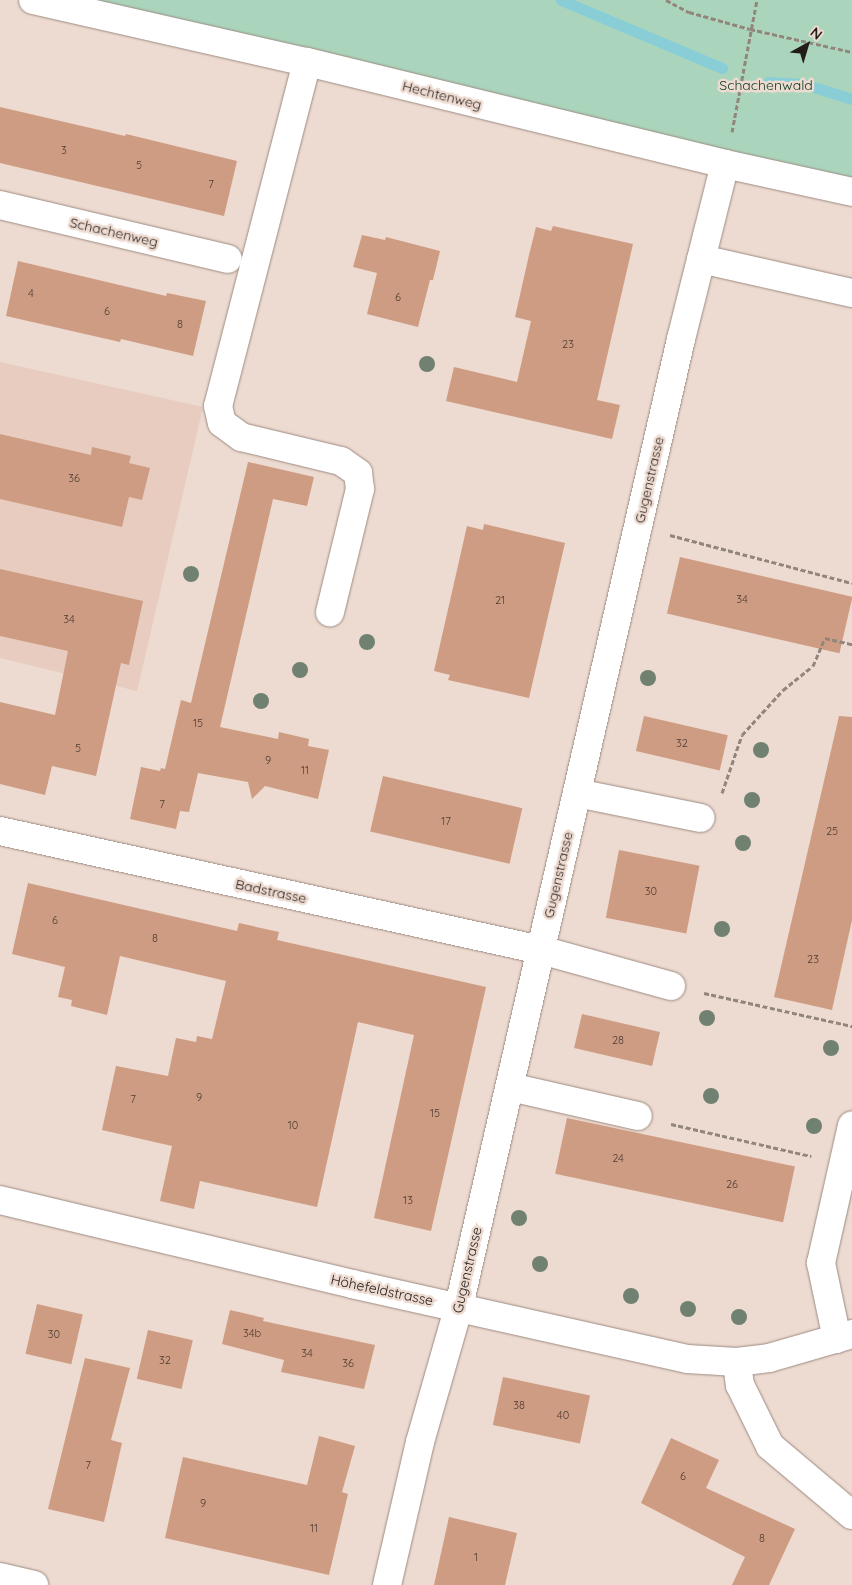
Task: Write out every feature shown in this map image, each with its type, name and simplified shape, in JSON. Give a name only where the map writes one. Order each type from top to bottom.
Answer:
[{"type":"street","name":"Hechtenweg","points":[[32,0],[307,62],[725,164],[852,192]]},
{"type":"street","points":[[307,62],[218,406],[222,423],[241,437],[341,461],[358,473],[360,489],[330,612]]},
{"type":"street","name":"Gugenstrasse","points":[[387,1585],[420,1442],[459,1306],[638,527],[725,164]]},
{"type":"street","name":"Schachenweg","points":[[0,206],[228,259]]},
{"type":"street","points":[[701,259],[852,293]]},
{"type":"street","points":[[577,793],[701,818]]},
{"type":"street","name":"Badstrasse","points":[[0,831],[541,950],[671,986]]},
{"type":"street","points":[[510,1087],[638,1116]]},
{"type":"street","points":[[845,1337],[821,1263],[852,1125]]},
{"type":"street","name":"Höhefeldstrasse","points":[[0,1200],[352,1284],[459,1306],[687,1359],[737,1362],[769,1358],[845,1337]]},
{"type":"street","points":[[737,1362],[740,1385],[770,1446],[852,1515]]},
{"type":"street","points":[[0,1577],[34,1585]]},
{"type":"path","points":[[666,0],[690,12],[750,29],[852,52]]},
{"type":"path","points":[[725,164],[757,0]]},
{"type":"path","points":[[638,527],[852,583]]},
{"type":"path","points":[[701,818],[714,819],[742,735],[783,690],[813,666],[825,638],[852,644]]},
{"type":"path","points":[[671,986],[852,1026]]},
{"type":"path","points":[[638,1116],[844,1164]]},
{"type":"shaded area","points":[[0,362],[203,407],[137,691],[0,658]]},
{"type":"green space","name":"Schachenwald","points":[[33,0],[852,0],[852,192]]},
{"type":"building","points":[[0,107],[125,136],[126,134],[237,161],[224,216],[0,163]]},
{"type":"building","points":[[553,226],[633,244],[597,400],[620,405],[612,439],[446,401],[454,367],[517,382],[531,321],[515,317],[529,255],[536,227],[551,231]]},
{"type":"building","points":[[362,235],[385,240],[386,237],[440,251],[433,280],[430,280],[418,327],[367,314],[377,273],[353,267]]},
{"type":"building","points":[[18,261],[166,296],[167,293],[206,301],[193,356],[121,339],[120,342],[6,316]]},
{"type":"building","points":[[0,434],[91,455],[92,447],[131,456],[129,463],[150,468],[142,500],[129,497],[122,527],[0,499]]},
{"type":"building","points":[[248,462],[314,477],[307,506],[273,499],[220,727],[278,739],[279,732],[309,739],[308,746],[329,750],[318,799],[265,786],[252,799],[248,782],[198,773],[189,812],[180,811],[176,829],[130,819],[141,767],[160,771],[161,768],[165,769],[181,700],[191,703]]},
{"type":"building","points":[[484,524],[565,543],[529,698],[448,680],[450,675],[434,671],[467,526],[483,530]]},
{"type":"building","points":[[680,557],[852,597],[839,653],[667,614]]},
{"type":"building","points":[[0,569],[143,601],[129,665],[121,663],[96,776],[52,766],[45,795],[0,784],[0,702],[55,715],[68,651],[0,636]]},
{"type":"building","points":[[644,716],[728,735],[720,770],[636,751]]},
{"type":"building","points":[[839,716],[852,717],[852,920],[832,1010],[774,997]]},
{"type":"building","points":[[383,776],[522,808],[510,864],[370,832]]},
{"type":"building","points":[[619,850],[699,866],[686,933],[606,918]]},
{"type":"building","points":[[28,883],[237,931],[239,923],[279,932],[277,940],[486,987],[431,1231],[374,1218],[414,1035],[358,1022],[317,1207],[200,1181],[194,1209],[160,1201],[172,1146],[102,1130],[116,1066],[168,1076],[176,1038],[196,1042],[197,1036],[212,1039],[226,981],[120,956],[107,1015],[71,1006],[72,1000],[58,997],[65,967],[12,954]]},
{"type":"building","points":[[582,1014],[660,1032],[652,1066],[574,1048]]},
{"type":"building","points":[[567,1118],[795,1166],[783,1222],[555,1174]]},
{"type":"building","points":[[37,1304],[83,1315],[71,1364],[26,1354]]},
{"type":"building","points":[[230,1310],[264,1318],[263,1321],[375,1345],[364,1389],[281,1372],[284,1360],[222,1344]]},
{"type":"building","points":[[148,1330],[193,1340],[182,1389],[137,1379]]},
{"type":"building","points":[[85,1358],[130,1368],[111,1440],[122,1443],[104,1522],[48,1509]]},
{"type":"building","points":[[503,1377],[590,1396],[580,1443],[493,1425]]},
{"type":"building","points":[[319,1436],[355,1446],[342,1492],[348,1494],[329,1575],[165,1538],[183,1457],[307,1485]]},
{"type":"building","points":[[671,1438],[719,1460],[706,1488],[795,1529],[769,1585],[732,1585],[745,1557],[641,1503]]},
{"type":"building","points":[[449,1517],[517,1533],[505,1585],[434,1585]]},
{"type":"waterway","points":[[561,0],[722,68]]},
{"type":"waterway","points":[[768,82],[804,84],[852,99]]}]
